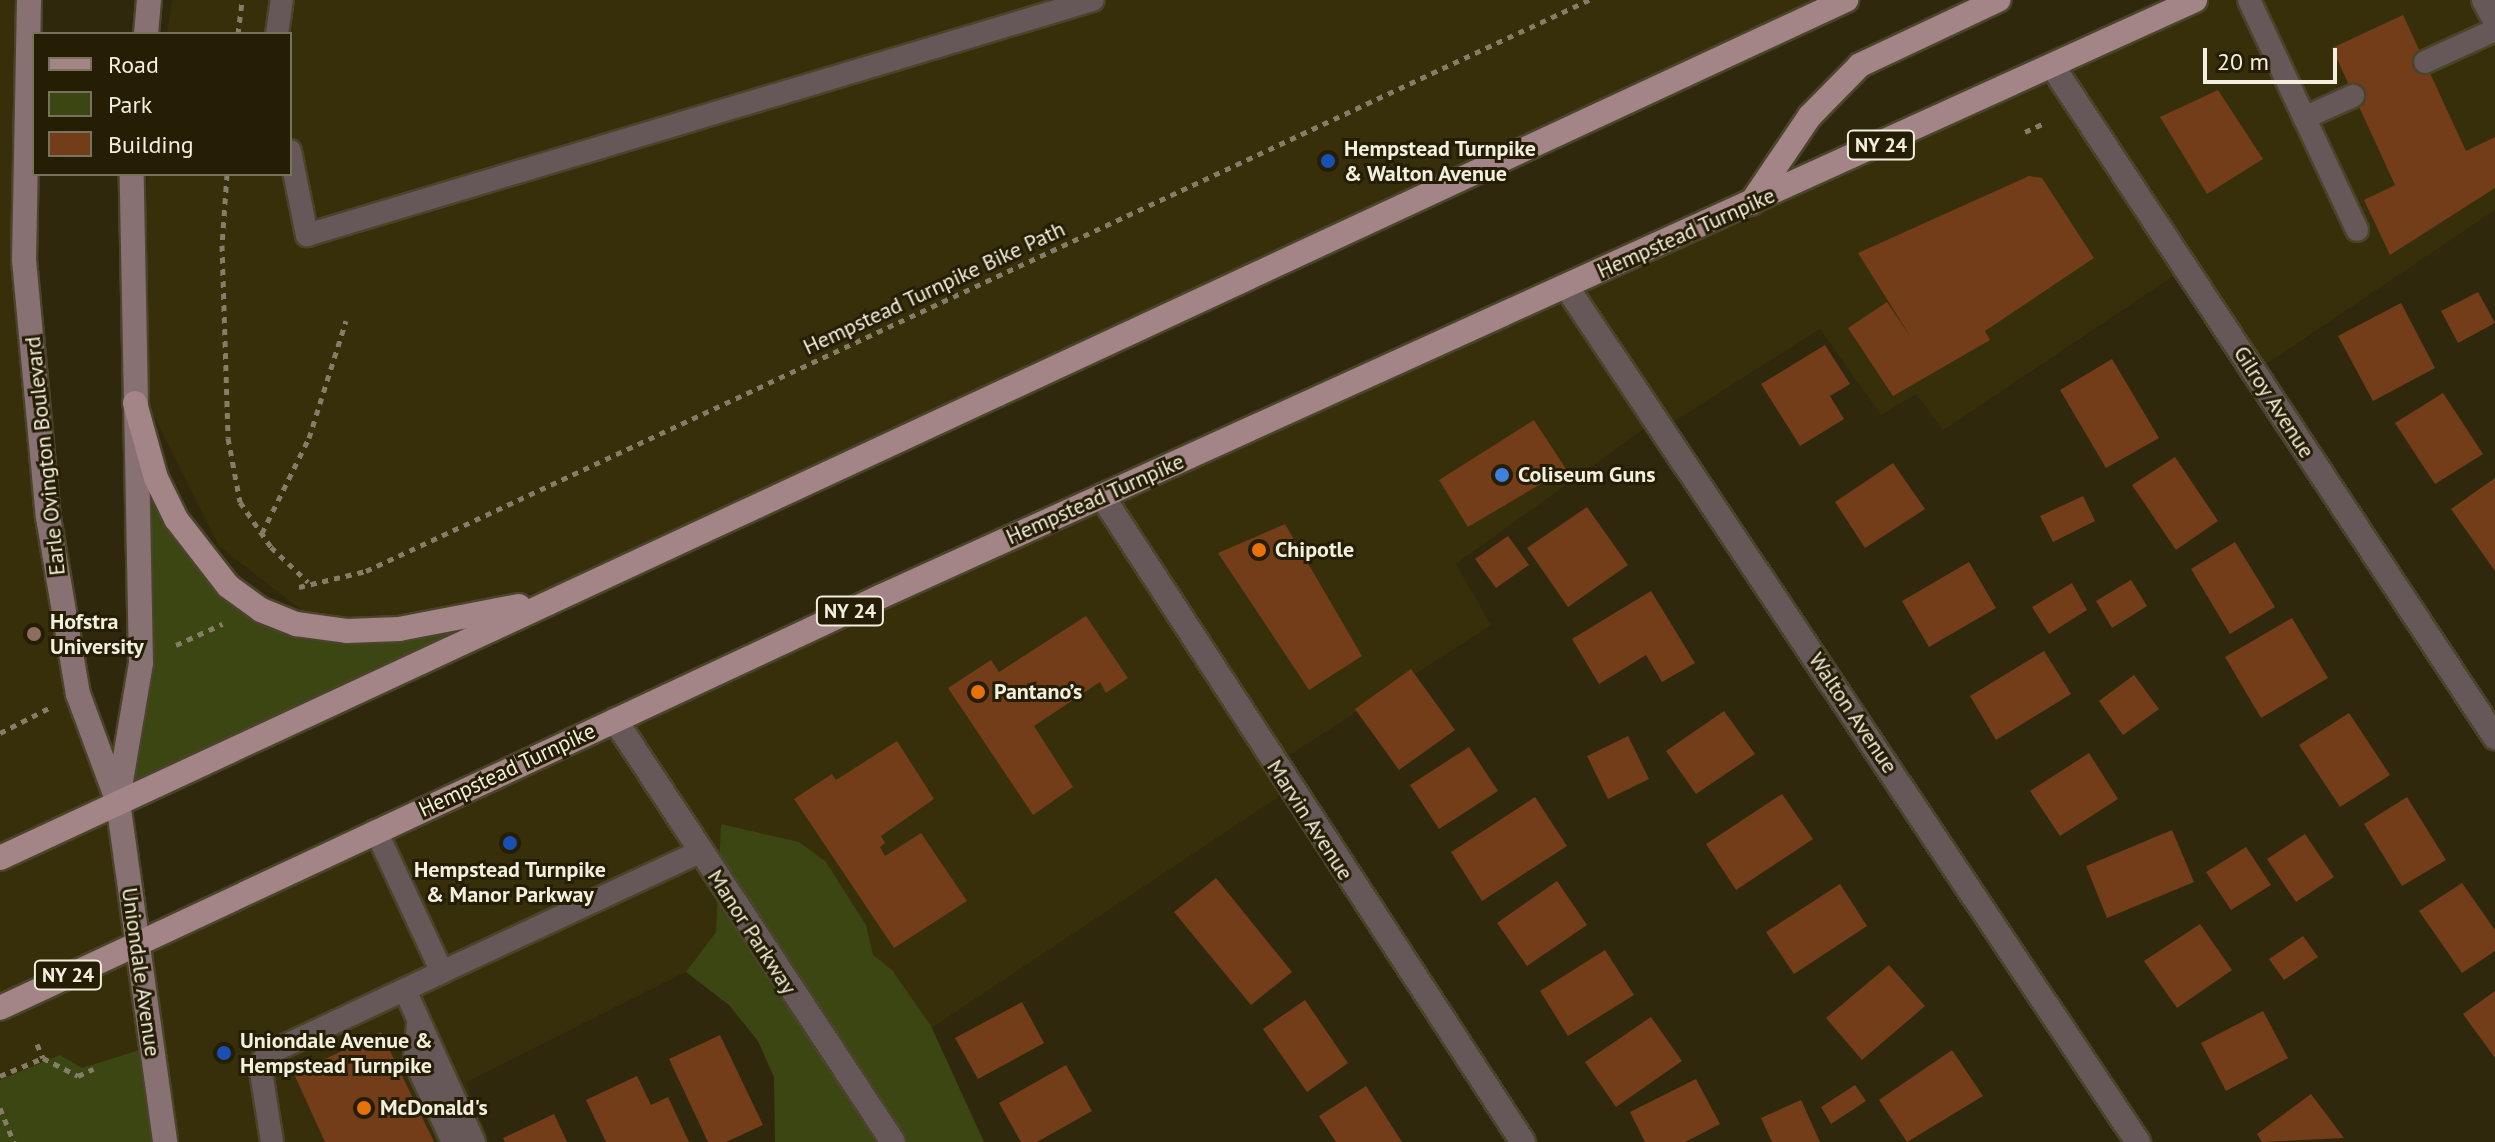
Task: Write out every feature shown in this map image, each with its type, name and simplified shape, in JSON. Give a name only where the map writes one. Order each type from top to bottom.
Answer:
[{"type":"main road","name":"Earle Ovington Boulevard","points":[[29,0],[24,260],[48,517],[78,694],[118,802]]},
{"type":"main road","points":[[146,32],[149,0]]},
{"type":"main road","points":[[0,858],[1846,0]]},
{"type":"main road","points":[[1751,203],[1810,116],[1860,65],[1998,0]]},
{"type":"main road","name":"Hempstead Turnpike","points":[[0,1008],[1102,496],[2195,0]]},
{"type":"main road","points":[[118,802],[141,663],[132,176]]},
{"type":"main road","points":[[135,403],[156,478],[176,519],[228,586],[261,610],[296,624],[360,631],[399,629],[552,600]]},
{"type":"main road","name":"Uniondale Avenue","points":[[118,802],[165,1142]]},
{"type":"street","name":"Gilroy Avenue","points":[[2053,67],[2495,737]]},
{"type":"street","name":"Walton Avenue","points":[[1566,286],[2138,1142]]},
{"type":"street","name":"Marvin Avenue","points":[[1102,496],[1523,1142]]},
{"type":"street","name":"Manor Parkway","points":[[615,720],[699,852],[893,1142]]},
{"type":"lane","points":[[277,32],[282,0]]},
{"type":"lane","points":[[292,161],[307,235],[1093,0]]},
{"type":"lane","points":[[2249,0],[2357,230]]},
{"type":"lane","points":[[2483,0],[2495,23]]},
{"type":"lane","points":[[2425,62],[2495,30]]},
{"type":"lane","points":[[2304,118],[2353,96]]},
{"type":"lane","points":[[376,831],[442,972]]},
{"type":"lane","points":[[272,1142],[260,1065],[267,1054],[699,852]]},
{"type":"lane","points":[[405,990],[474,1142]]},
{"type":"lane","points":[[419,1020],[415,1061],[453,1142]]},
{"type":"path","points":[[238,32],[242,0]]},
{"type":"path","name":"Hempstead Turnpike Bike Path","points":[[289,592],[308,582],[366,571],[1589,0]]},
{"type":"path","points":[[2025,132],[2044,123]]},
{"type":"path","points":[[227,176],[222,245],[228,438],[240,502],[261,534],[308,582]]},
{"type":"path","points":[[261,534],[309,438],[346,321]]},
{"type":"path","points":[[166,650],[229,621]]},
{"type":"path","points":[[37,1044],[43,1058],[78,1076],[93,1069]]},
{"type":"path","points":[[0,1076],[43,1058]]},
{"type":"path","points":[[0,1108],[14,1142]]},
{"type":"shaded area","points":[[0,0],[17,0],[18,268],[87,751],[118,802],[137,941],[2195,0],[2495,0],[2495,210],[2254,372],[2185,268],[1943,430],[1916,394],[1881,415],[1820,329],[1662,429],[1656,420],[1456,564],[1491,625],[1274,765],[1289,790],[852,1081],[755,937],[466,1082],[490,1142],[0,1142]]},
{"type":"shaded area","points":[[172,0],[1820,0],[553,589],[404,617],[309,616],[219,546],[147,402],[144,206],[148,176],[292,176],[292,32],[167,32]]},
{"type":"green space","points":[[135,403],[156,478],[228,586],[347,631],[552,600],[118,802],[142,729]]},
{"type":"green space","points":[[721,824],[799,842],[826,862],[866,925],[873,955],[892,970],[931,1026],[984,1142],[775,1142],[774,1077],[758,1041],[729,1005],[686,972],[716,932]]},
{"type":"green space","points":[[152,1046],[165,1142],[0,1142],[0,1080],[60,1055],[82,1068]]},
{"type":"building","points":[[2403,15],[2466,151],[2495,137],[2495,188],[2390,255],[2364,200],[2395,185],[2332,48]]},
{"type":"building","points":[[2218,90],[2263,159],[2207,194],[2160,117]]},
{"type":"building","points":[[2029,176],[2042,178],[2094,258],[1985,331],[1990,340],[1893,396],[1848,328],[1887,302],[1912,339],[1858,253]]},
{"type":"building","points":[[2478,292],[2495,323],[2458,343],[2441,311]]},
{"type":"building","points":[[2401,303],[2435,368],[2373,401],[2338,336]]},
{"type":"building","points":[[1825,345],[1850,384],[1830,396],[1844,419],[1800,446],[1761,384]]},
{"type":"building","points":[[2112,359],[2159,438],[2106,468],[2060,390]]},
{"type":"building","points":[[2443,393],[2483,454],[2435,484],[2395,423]]},
{"type":"building","name":"Coliseum Guns","points":[[1534,420],[1566,469],[1468,527],[1439,480]]},
{"type":"building","points":[[2175,457],[2218,521],[2176,550],[2132,485]]},
{"type":"building","points":[[1893,463],[1925,509],[1865,548],[1835,502]]},
{"type":"building","points":[[2495,478],[2495,571],[2451,509]]},
{"type":"building","points":[[2083,496],[2095,521],[2053,542],[2040,516]]},
{"type":"building","points":[[1587,507],[1628,565],[1568,607],[1527,548]]},
{"type":"building","points":[[1285,524],[1362,656],[1309,690],[1218,553]]},
{"type":"building","points":[[1508,536],[1529,565],[1496,588],[1475,559]]},
{"type":"building","points":[[2235,542],[2275,607],[2230,634],[2191,569]]},
{"type":"building","points":[[1969,562],[1996,608],[1929,647],[1902,601]]},
{"type":"building","points":[[2131,580],[2147,606],[2112,628],[2096,601]]},
{"type":"building","points":[[2072,583],[2087,610],[2049,634],[2032,607]]},
{"type":"building","points":[[1651,591],[1695,663],[1662,682],[1646,655],[1599,684],[1572,639]]},
{"type":"building","points":[[1086,616],[1128,678],[1106,693],[1100,682],[1034,726],[1073,787],[1033,815],[948,688],[991,660],[999,672]]},
{"type":"building","points":[[2292,618],[2328,678],[2261,718],[2225,657]]},
{"type":"building","points":[[2044,651],[2071,694],[1996,740],[1970,696]]},
{"type":"building","points":[[1411,669],[1455,730],[1399,770],[1355,709]]},
{"type":"building","points":[[2134,675],[2159,709],[2123,735],[2099,701]]},
{"type":"building","points":[[1724,711],[1755,754],[1696,794],[1666,751]]},
{"type":"building","points":[[2349,713],[2390,775],[2340,807],[2299,745]]},
{"type":"building","points":[[1628,736],[1649,779],[1608,799],[1587,756]]},
{"type":"building","points":[[897,741],[934,799],[881,836],[885,843],[880,847],[885,856],[921,833],[967,901],[894,948],[794,799],[832,774],[836,780]]},
{"type":"building","points":[[1469,747],[1498,791],[1439,829],[1410,785]]},
{"type":"building","points":[[2089,753],[2118,799],[2060,836],[2030,791]]},
{"type":"building","points":[[1782,794],[1813,839],[1736,890],[1706,844]]},
{"type":"building","points":[[1535,797],[1567,846],[1482,901],[1451,852]]},
{"type":"building","points":[[2407,797],[2446,860],[2402,886],[2364,824]]},
{"type":"building","points":[[2172,830],[2194,882],[2107,918],[2086,866]]},
{"type":"building","points":[[2305,834],[2334,877],[2296,902],[2267,859]]},
{"type":"building","points":[[2246,847],[2271,885],[2231,910],[2206,872]]},
{"type":"building","points":[[1216,878],[1292,972],[1251,1005],[1174,912]]},
{"type":"building","points":[[1557,881],[1587,925],[1527,966],[1497,923]]},
{"type":"building","points":[[2462,883],[2495,930],[2495,951],[2462,973],[2419,911]]},
{"type":"building","points":[[1840,884],[1867,926],[1794,974],[1766,932]]},
{"type":"building","points":[[2200,924],[2232,970],[2177,1008],[2144,961]]},
{"type":"building","points":[[2303,936],[2318,957],[2284,980],[2269,959]]},
{"type":"building","points":[[1605,950],[1634,995],[1568,1036],[1540,991]]},
{"type":"building","points":[[1889,965],[1925,1006],[1862,1060],[1826,1018]]},
{"type":"building","points":[[2495,991],[2495,1058],[2463,1014]]},
{"type":"building","points":[[1305,1000],[1348,1063],[1307,1092],[1263,1029]]},
{"type":"building","points":[[1022,1002],[1044,1043],[978,1079],[955,1038]]},
{"type":"building","points":[[2263,1011],[2288,1058],[2226,1091],[2201,1043]]},
{"type":"building","points":[[1651,1017],[1682,1061],[1616,1107],[1585,1062]]},
{"type":"building","name":"McDonald's","points":[[381,1032],[434,1142],[325,1142],[294,1074]]},
{"type":"building","points":[[720,1035],[763,1125],[726,1142],[708,1142],[669,1059]]},
{"type":"building","points":[[1952,1050],[1983,1096],[1907,1142],[1879,1100]]},
{"type":"building","points":[[1066,1065],[1092,1111],[1037,1142],[1021,1142],[999,1103]]},
{"type":"building","points":[[637,1076],[651,1105],[668,1097],[689,1142],[606,1142],[586,1100]]},
{"type":"building","points":[[1696,1079],[1720,1124],[1685,1142],[1645,1142],[1630,1112]]},
{"type":"building","points":[[1855,1085],[1866,1101],[1831,1124],[1821,1107]]},
{"type":"building","points":[[1366,1086],[1402,1142],[1336,1142],[1319,1116]]},
{"type":"building","points":[[2311,1094],[2344,1138],[2262,1142],[2257,1134]]},
{"type":"building","points":[[1801,1100],[1820,1142],[1772,1142],[1761,1118]]},
{"type":"building","points":[[554,1114],[567,1142],[505,1142],[503,1138]]},
{"type":"place","name":"Hempstead Turnpike & Walton Avenue","points":[[1328,161]]},
{"type":"place","name":"Coliseum Guns","points":[[1502,475]]},
{"type":"place","name":"Chipotle","points":[[1259,550]]},
{"type":"place","name":"Hofstra University","points":[[34,634]]},
{"type":"place","name":"Pantano’s","points":[[978,692]]},
{"type":"place","name":"Hempstead Turnpike & Manor Parkway","points":[[510,843]]},
{"type":"place","name":"Uniondale Avenue & Hempstead Turnpike","points":[[224,1053]]},
{"type":"place","name":"McDonald's","points":[[364,1108]]}]
